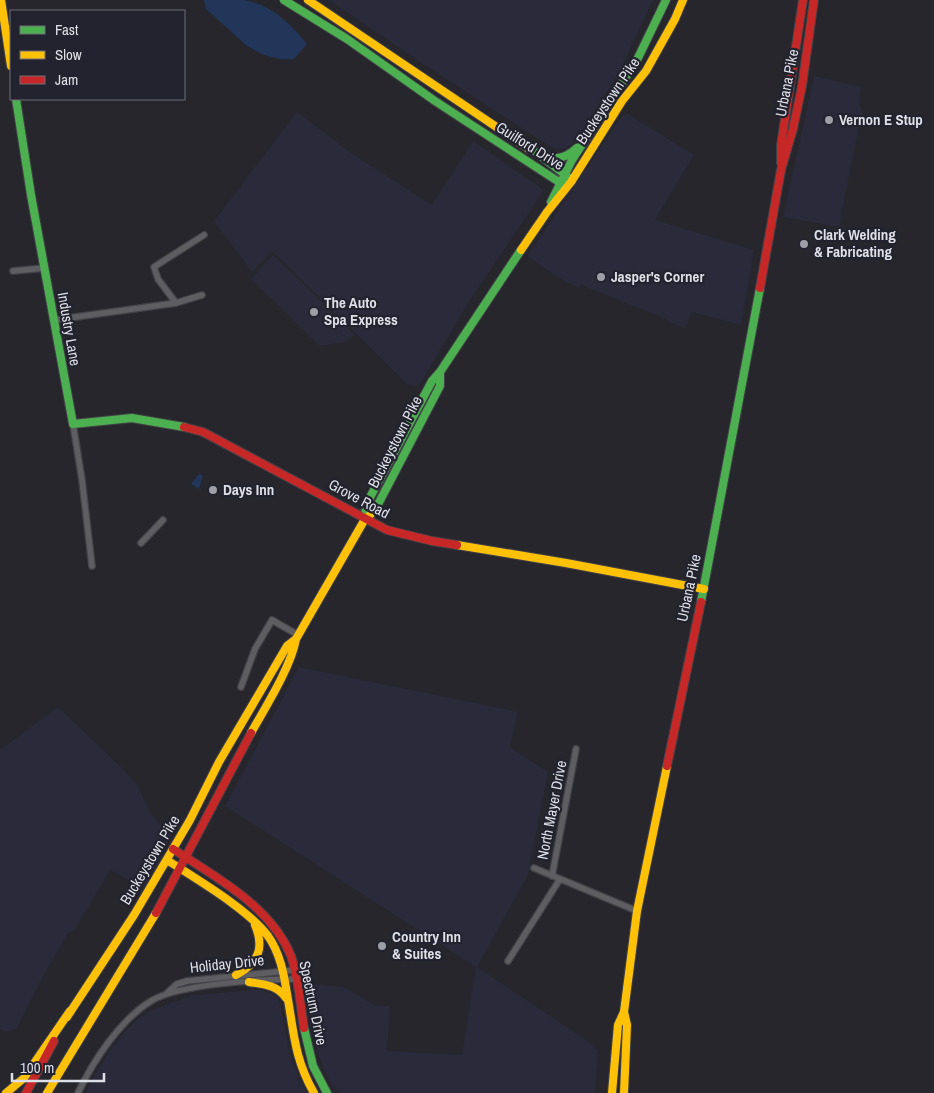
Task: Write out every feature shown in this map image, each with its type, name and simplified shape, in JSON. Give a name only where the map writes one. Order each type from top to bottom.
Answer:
[{"type":"main road","points":[[1,0],[10,59]]},
{"type":"main road","name":"Guilford Drive","points":[[287,1],[347,39],[435,101],[559,182],[570,182],[565,173],[308,0]]},
{"type":"main road","name":"Buckeystown Pike","points":[[547,212],[559,182],[635,63],[666,0]]},
{"type":"main road","name":"Buckeystown Pike","points":[[47,1093],[186,858],[242,748],[268,703],[294,650],[297,637],[365,519],[375,510],[440,386],[440,372],[547,212],[570,182],[622,102],[646,71],[675,19],[683,0]]},
{"type":"main road","name":"Urbana Pike","points":[[782,170],[781,145],[803,0]]},
{"type":"main road","name":"Urbana Pike","points":[[612,1093],[618,1025],[624,1012],[637,911],[704,589],[748,361],[782,170],[788,151],[806,64],[814,0]]},
{"type":"main road","name":"Industry Lane","points":[[16,100],[44,268],[73,424]]},
{"type":"main road","points":[[525,146],[547,157],[560,160],[571,154],[592,131]]},
{"type":"main road","name":"Grove Road","points":[[73,424],[132,418],[203,432],[387,530],[432,541],[566,563],[704,589]]},
{"type":"main road","name":"Buckeystown Pike","points":[[26,1093],[70,1011],[134,915],[190,820],[222,756],[287,646],[297,637]]},
{"type":"main road","name":"Spectrum Drive","points":[[173,849],[256,907],[269,920],[285,946],[295,970],[306,1042],[320,1083],[328,1093]]},
{"type":"main road","name":"Spectrum Drive","points":[[166,860],[223,898],[269,936],[279,957],[284,975],[303,1075],[314,1093]]},
{"type":"main road","points":[[236,975],[250,966],[260,951],[259,932],[253,921]]},
{"type":"main road","points":[[249,982],[280,989],[289,1002]]},
{"type":"main road","points":[[6,1093],[24,1078],[70,1011]]},
{"type":"main road","name":"Urbana Pike","points":[[624,1012],[627,1025],[624,1093]]},
{"type":"street","points":[[176,303],[158,278],[154,267],[204,235]]},
{"type":"street","points":[[13,271],[44,268]]},
{"type":"street","points":[[54,320],[176,303],[202,295]]},
{"type":"street","name":"Industry Lane","points":[[73,424],[92,566]]},
{"type":"street","points":[[141,544],[163,520]]},
{"type":"street","points":[[241,687],[255,649],[272,620],[297,637]]},
{"type":"street","name":"North Mayer Drive","points":[[552,876],[576,749]]},
{"type":"street","points":[[534,868],[637,911]]},
{"type":"street","points":[[508,961],[560,879]]},
{"type":"street","name":"Holiday Drive","points":[[166,994],[249,982],[284,975],[295,970]]},
{"type":"street","name":"Holiday Drive","points":[[78,1093],[90,1070],[118,1031],[143,1006],[166,994],[177,984],[236,975],[284,975],[297,979]]},
{"type":"shaded area","points":[[329,0],[653,0],[618,75],[574,142],[566,148],[556,149],[414,58]]},
{"type":"shaded area","points":[[814,76],[861,87],[859,104],[862,110],[839,227],[783,217]]},
{"type":"shaded area","points":[[297,112],[351,153],[432,205],[473,141],[544,190],[468,303],[421,383],[415,386],[408,385],[272,251],[252,272],[214,221]]},
{"type":"shaded area","points":[[628,114],[694,155],[655,220],[754,250],[741,325],[692,312],[685,329],[661,317],[581,285],[579,288],[559,278],[527,256],[622,116]]},
{"type":"shaded area","points":[[273,255],[355,335],[345,342],[320,346],[251,279]]},
{"type":"shaded area","points":[[299,667],[518,712],[510,747],[548,772],[528,875],[477,967],[598,1050],[595,1093],[341,1093],[331,1084],[317,1051],[311,984],[344,987],[376,1006],[390,1006],[387,1051],[462,1055],[476,967],[225,806]]},
{"type":"shaded area","points":[[58,707],[123,769],[138,786],[151,814],[160,825],[173,833],[146,889],[110,870],[75,929],[68,933],[16,1029],[5,1032],[0,1029],[0,750]]},
{"type":"shaded area","points":[[263,990],[276,996],[280,1003],[290,1054],[300,1081],[307,1093],[85,1093],[106,1056],[126,1030],[140,1017],[152,1010],[193,995]]},
{"type":"water","points":[[204,0],[244,0],[254,2],[271,10],[287,22],[307,44],[294,59],[280,59],[264,55],[247,46],[206,9]]},
{"type":"water","points":[[199,474],[203,476],[199,489],[191,484]]},
{"type":"traffic: fast","points":[[284,0],[347,39],[435,101],[559,182],[565,182]]},
{"type":"traffic: fast","points":[[551,202],[572,160],[637,60],[666,0]]},
{"type":"traffic: fast","points":[[16,100],[31,195],[73,424],[132,418],[184,427]]},
{"type":"traffic: fast","points":[[525,146],[551,158],[564,157],[577,148]]},
{"type":"traffic: fast","points":[[541,156],[567,176]]},
{"type":"traffic: fast","points":[[365,519],[366,505],[432,381],[440,372],[521,250]]},
{"type":"traffic: fast","points":[[701,602],[760,288]]},
{"type":"traffic: fast","points":[[370,515],[375,510],[440,386],[440,372]]},
{"type":"traffic: fast","points":[[304,1028],[313,1066],[327,1093]]},
{"type":"traffic: slow","points":[[1,0],[10,59]]},
{"type":"traffic: slow","points":[[308,0],[529,149]]},
{"type":"traffic: slow","points":[[521,250],[547,212],[571,182],[622,101],[646,71],[675,19],[683,0]]},
{"type":"traffic: slow","points":[[251,733],[289,662],[296,639],[365,519],[370,515]]},
{"type":"traffic: slow","points":[[457,545],[704,589]]},
{"type":"traffic: slow","points":[[67,1017],[134,915],[190,820],[219,762],[287,646],[296,639]]},
{"type":"traffic: slow","points":[[612,1093],[618,1025],[624,1012],[637,911],[667,766]]},
{"type":"traffic: slow","points":[[167,860],[235,905],[248,915],[268,936],[283,971],[293,1033],[302,1068],[314,1093]]},
{"type":"traffic: slow","points":[[47,1093],[156,913]]},
{"type":"traffic: slow","points":[[236,975],[250,966],[258,954],[259,941],[255,925]]},
{"type":"traffic: slow","points":[[249,982],[274,988],[286,998]]},
{"type":"traffic: slow","points":[[6,1093],[24,1078],[70,1011]]},
{"type":"traffic: slow","points":[[624,1012],[627,1025],[624,1093]]},
{"type":"traffic: jam","points":[[781,163],[781,145],[803,0]]},
{"type":"traffic: jam","points":[[760,288],[781,170],[793,129],[802,86],[814,0]]},
{"type":"traffic: jam","points":[[184,427],[203,432],[387,530],[457,545]]},
{"type":"traffic: jam","points":[[667,766],[701,602]]},
{"type":"traffic: jam","points":[[156,913],[251,733]]},
{"type":"traffic: jam","points":[[173,849],[240,894],[270,922],[282,938],[294,965],[304,1028]]},
{"type":"traffic: jam","points":[[26,1093],[54,1041]]},
{"type":"place","name":"Vernon E Stup","points":[[829,120]]},
{"type":"place","name":"Clark Welding & Fabricating","points":[[804,244]]},
{"type":"place","name":"Jasper's Corner","points":[[601,277]]},
{"type":"place","name":"The Auto Spa Express","points":[[314,312]]},
{"type":"place","name":"Days Inn","points":[[213,490]]},
{"type":"place","name":"Country Inn & Suites","points":[[382,946]]}]
